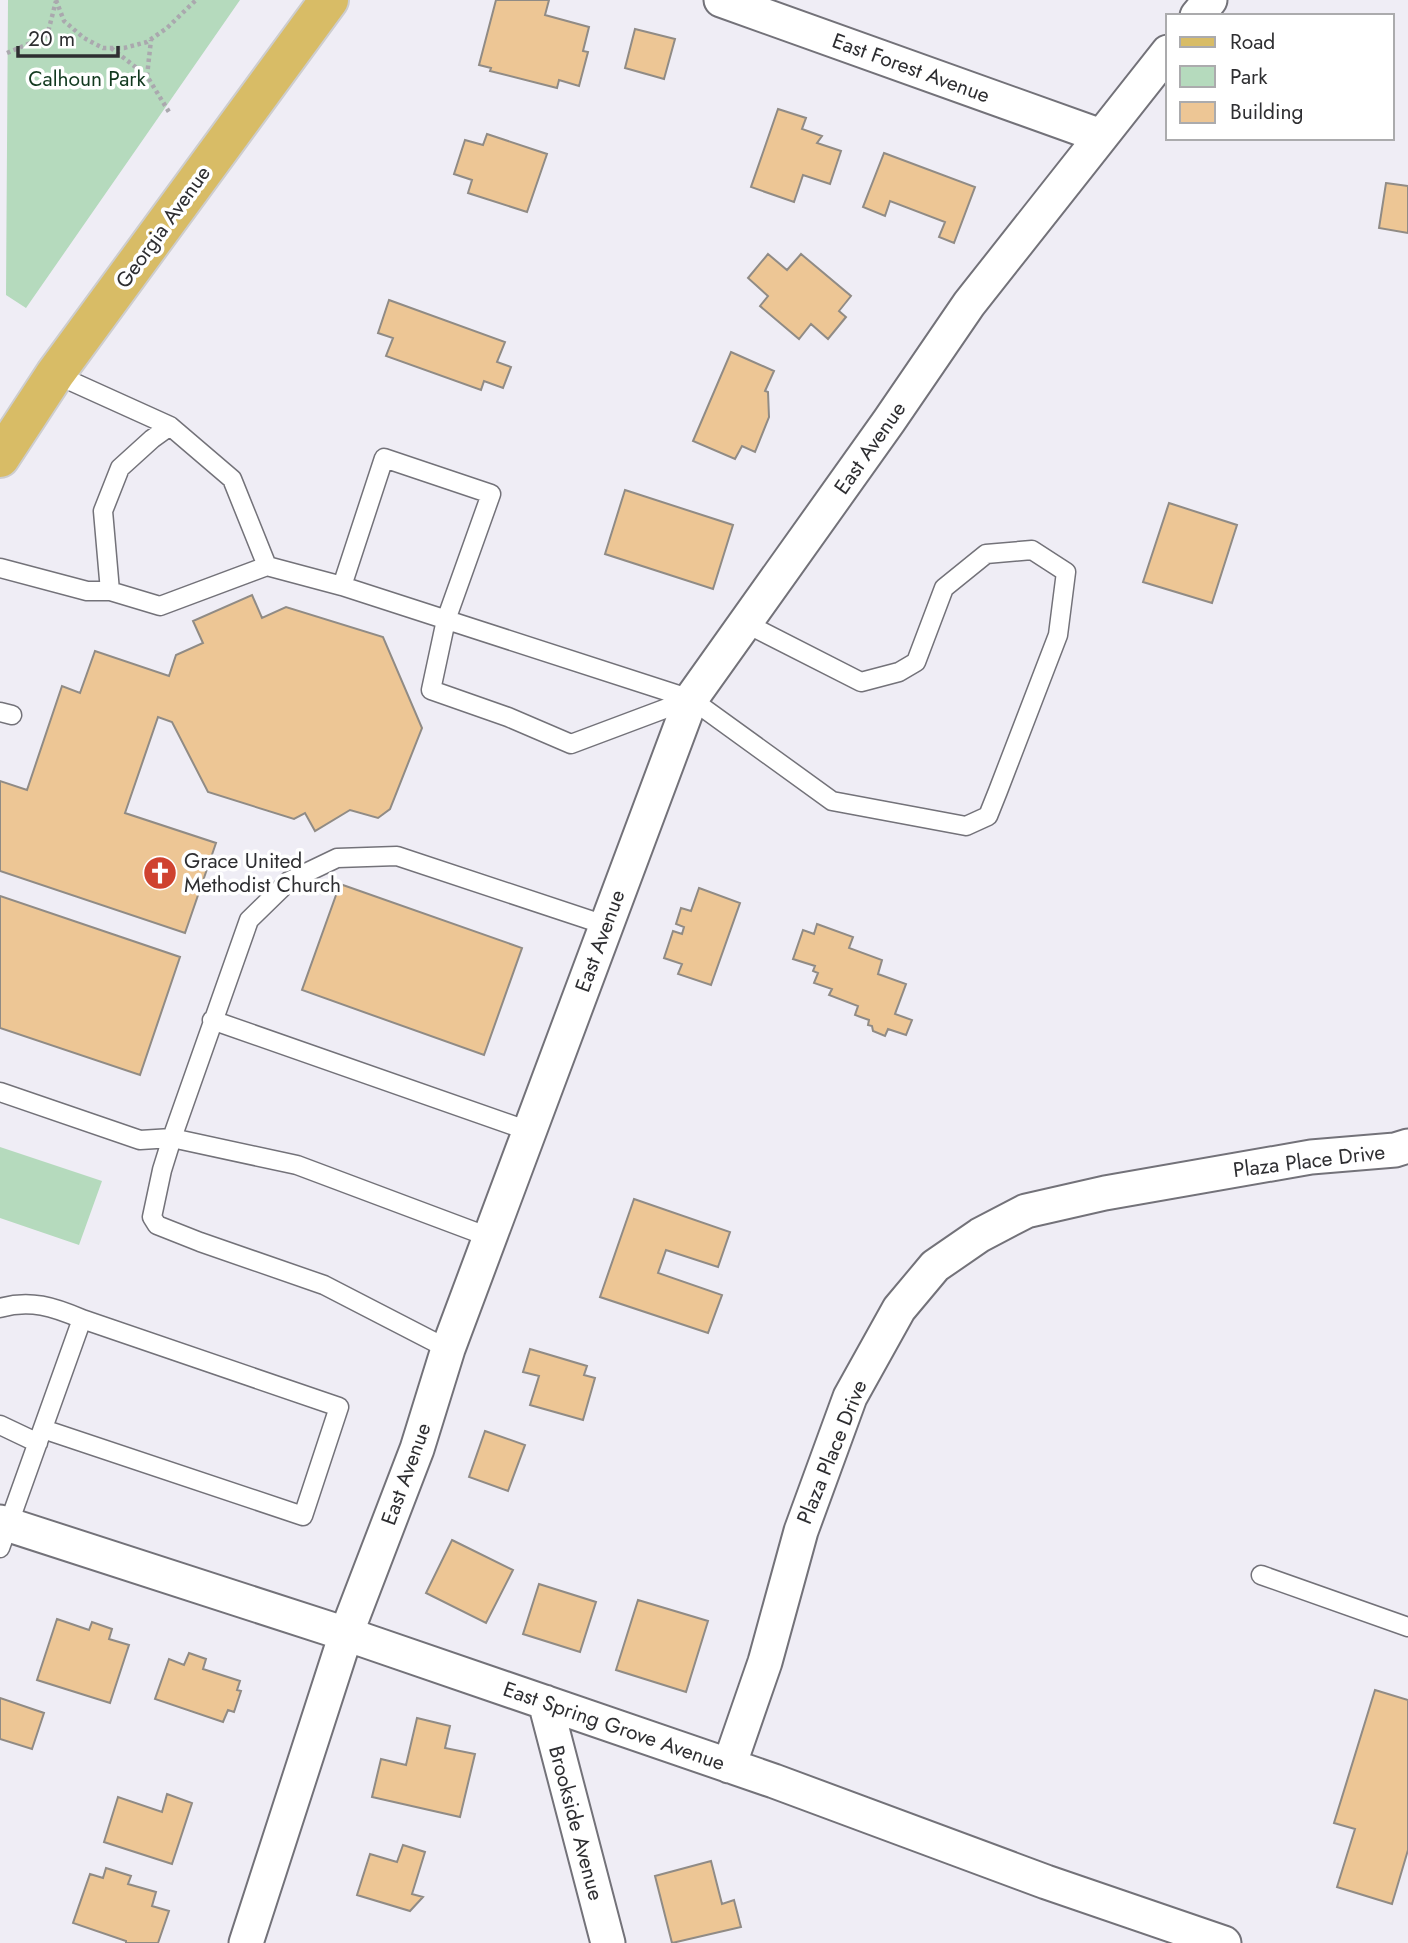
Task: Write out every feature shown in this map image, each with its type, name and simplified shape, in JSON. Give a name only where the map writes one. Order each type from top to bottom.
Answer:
[{"type":"main road","name":"Georgia Avenue","points":[[0,457],[55,374],[329,0]]},
{"type":"street","name":"East Forest Avenue","points":[[721,0],[1101,136]]},
{"type":"street","points":[[1199,14],[1210,0]]},
{"type":"street","name":"East Avenue","points":[[246,1943],[346,1634],[416,1449],[448,1349],[489,1237],[691,699],[969,304],[1166,55]]},
{"type":"street","name":"Plaza Place Drive","points":[[729,1766],[765,1662],[801,1531],[850,1397],[899,1310],[935,1266],[980,1235],[1026,1211],[1105,1193],[1297,1159],[1395,1150],[1408,1146]]},
{"type":"street","name":"East Spring Grove Avenue","points":[[3,1531],[346,1634],[729,1766],[1046,1882],[1224,1943]]},
{"type":"street","name":"Brookside Avenue","points":[[545,1702],[608,1943]]},
{"type":"lane","points":[[55,374],[170,426],[232,479],[267,566]]},
{"type":"lane","points":[[110,591],[103,512],[120,468],[170,426]]},
{"type":"lane","points":[[342,586],[384,458],[442,476],[491,494],[446,620],[431,690],[508,717],[571,744],[691,699]]},
{"type":"lane","points":[[0,568],[87,591],[110,591],[160,606],[267,566],[342,586],[691,699],[832,801],[966,826],[988,816],[998,791],[1058,635],[1066,572],[1032,550],[986,554],[943,588],[916,662],[899,672],[861,682],[745,623]]},
{"type":"lane","points":[[448,1349],[324,1284],[200,1242],[158,1225],[152,1217],[172,1138],[249,920],[289,881],[337,858],[397,856],[606,925]]},
{"type":"lane","points":[[212,1020],[529,1131]]},
{"type":"lane","points":[[0,1092],[140,1140],[172,1138],[297,1165],[489,1237]]},
{"type":"lane","points":[[0,1308],[18,1303],[40,1304],[339,1407],[303,1516],[0,1425]]},
{"type":"lane","points":[[3,1531],[82,1320]]},
{"type":"lane","points":[[1261,1575],[1408,1627]]},
{"type":"path","points":[[56,0],[64,21],[84,38],[103,48],[124,48],[151,39],[167,28],[195,0]]},
{"type":"path","points":[[7,53],[47,36],[56,0]]},
{"type":"path","points":[[147,76],[151,39]]},
{"type":"path","points":[[111,48],[147,76],[169,112]]},
{"type":"green space","name":"Calhoun Park","points":[[8,0],[240,0],[26,308],[6,295]]},
{"type":"green space","points":[[0,1147],[102,1181],[79,1245],[0,1218]]},
{"type":"building","points":[[496,0],[549,0],[545,15],[589,27],[583,51],[588,52],[579,86],[559,80],[557,88],[490,71],[491,68],[479,65]]},
{"type":"building","points":[[635,29],[675,39],[664,79],[625,68]]},
{"type":"building","points":[[778,109],[806,118],[802,129],[822,136],[817,143],[841,151],[830,184],[803,175],[794,202],[751,187]]},
{"type":"building","points":[[487,134],[547,154],[527,212],[468,193],[472,180],[454,174],[465,140],[483,145]]},
{"type":"building","points":[[884,153],[975,187],[954,243],[939,237],[945,222],[890,201],[885,216],[863,207]]},
{"type":"building","points":[[1386,183],[1408,186],[1408,233],[1379,228]]},
{"type":"building","points":[[768,254],[787,270],[801,254],[851,296],[839,311],[846,317],[828,339],[811,324],[799,339],[760,306],[768,296],[748,278]]},
{"type":"building","points":[[389,300],[505,342],[497,362],[511,367],[503,388],[484,381],[481,390],[386,356],[393,338],[378,333]]},
{"type":"building","points":[[731,352],[774,371],[765,391],[768,392],[769,417],[755,452],[742,446],[735,459],[693,441]]},
{"type":"building","points":[[625,490],[733,525],[713,589],[605,554]]},
{"type":"building","points":[[1169,503],[1237,525],[1212,603],[1143,582]]},
{"type":"building","points":[[252,595],[262,618],[286,607],[383,637],[422,728],[390,809],[378,818],[350,810],[315,831],[305,813],[294,819],[208,792],[172,722],[158,717],[125,813],[216,843],[185,933],[0,871],[0,781],[27,790],[62,686],[80,693],[95,651],[169,676],[176,655],[203,643],[193,621]]},
{"type":"building","points":[[340,884],[522,948],[484,1055],[302,990]]},
{"type":"building","points":[[699,888],[740,903],[711,985],[678,974],[682,964],[664,958],[673,931],[682,934],[684,927],[676,924],[681,908],[691,911]]},
{"type":"building","points":[[0,896],[180,957],[140,1075],[0,1028]]},
{"type":"building","points":[[817,924],[853,937],[849,948],[882,960],[878,974],[906,984],[895,1014],[912,1020],[906,1035],[888,1029],[885,1036],[873,1031],[872,1026],[868,1025],[869,1020],[855,1015],[858,1006],[829,995],[832,989],[814,983],[818,973],[813,971],[815,966],[793,959],[803,930],[814,934]]},
{"type":"building","points":[[634,1199],[730,1232],[718,1267],[666,1250],[658,1273],[722,1295],[708,1333],[600,1297]]},
{"type":"building","points":[[530,1349],[587,1366],[584,1375],[595,1378],[583,1420],[530,1405],[539,1376],[523,1372]]},
{"type":"building","points":[[485,1431],[525,1445],[508,1491],[469,1477]]},
{"type":"building","points":[[452,1540],[513,1570],[486,1623],[426,1593]]},
{"type":"building","points":[[539,1584],[596,1602],[580,1652],[523,1634]]},
{"type":"building","points":[[638,1600],[708,1621],[686,1692],[616,1670]]},
{"type":"building","points":[[57,1619],[89,1630],[92,1622],[112,1629],[109,1639],[129,1645],[110,1703],[37,1680]]},
{"type":"building","points":[[189,1653],[206,1659],[203,1669],[240,1681],[237,1690],[241,1691],[234,1712],[228,1710],[223,1722],[155,1699],[169,1659],[184,1665]]},
{"type":"building","points":[[1375,1690],[1408,1700],[1408,1850],[1392,1904],[1337,1887],[1355,1829],[1334,1823]]},
{"type":"building","points":[[0,1698],[44,1713],[32,1749],[0,1739]]},
{"type":"building","points":[[417,1718],[450,1726],[445,1748],[475,1754],[460,1817],[372,1797],[381,1759],[406,1765]]},
{"type":"building","points":[[167,1794],[192,1803],[172,1864],[104,1842],[118,1797],[162,1812]]},
{"type":"building","points":[[403,1845],[425,1852],[412,1894],[423,1897],[410,1911],[357,1895],[370,1854],[397,1862]]},
{"type":"building","points":[[711,1861],[722,1904],[734,1900],[741,1927],[672,1943],[655,1876]]},
{"type":"building","points":[[106,1868],[131,1876],[128,1884],[156,1892],[152,1906],[169,1911],[158,1943],[126,1943],[73,1923],[90,1874],[103,1878]]},
{"type":"place","name":"Grace United Methodist Church","points":[[160,873]]}]
